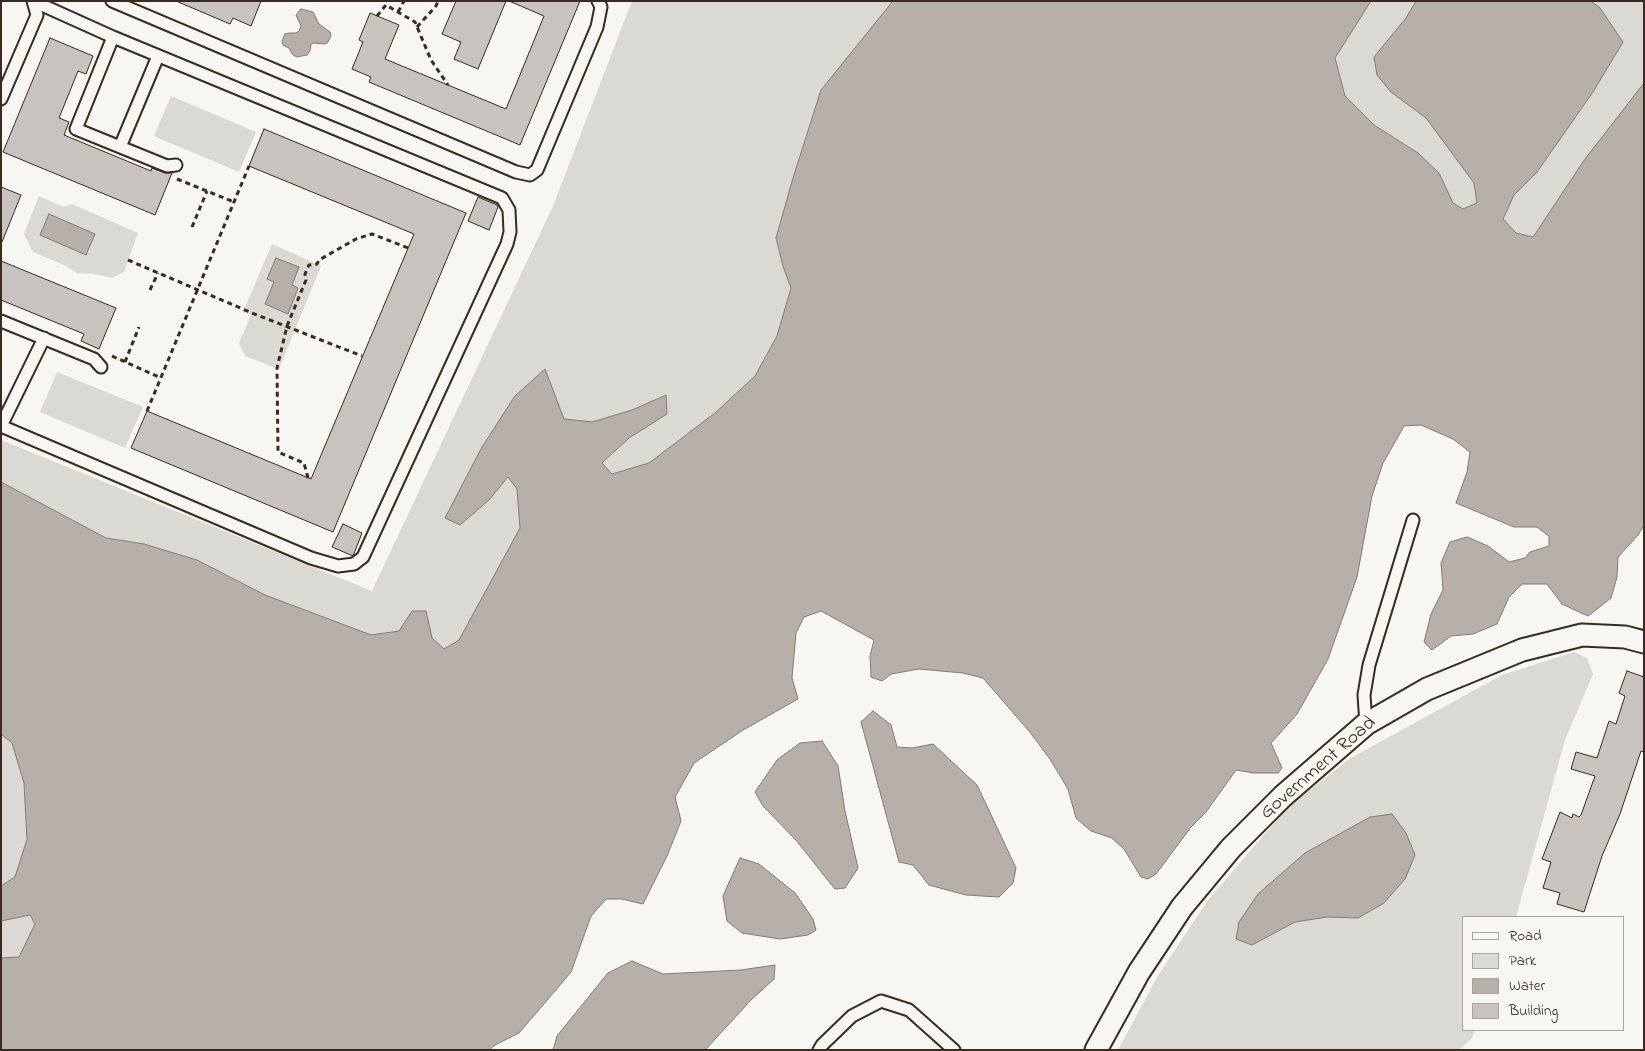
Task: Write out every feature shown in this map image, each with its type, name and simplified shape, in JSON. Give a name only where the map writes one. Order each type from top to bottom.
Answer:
[{"type":"street","name":"Government Road","points":[[1096,1050],[1139,972],[1188,900],[1231,848],[1283,796],[1366,724],[1427,689],[1522,650],[1582,635],[1625,637],[1644,642]]},
{"type":"lane","points":[[33,1],[158,56],[502,198],[509,210],[510,232],[507,244],[363,557],[354,564],[338,566],[311,558],[1,426],[44,338]]},
{"type":"lane","points":[[1,99],[37,15],[33,1]]},
{"type":"lane","points":[[112,1],[516,172],[530,176],[537,170],[597,26],[601,7],[598,1]]},
{"type":"lane","points":[[113,37],[76,129],[168,166],[176,165]]},
{"type":"lane","points":[[120,147],[158,56]]},
{"type":"lane","points":[[1,321],[44,338],[97,363]]},
{"type":"lane","points":[[1366,724],[1364,695],[1369,665],[1413,520]]},
{"type":"lane","points":[[819,1050],[852,1016],[881,1001],[909,1010],[954,1050]]},
{"type":"path","points":[[398,12],[404,1]]},
{"type":"path","points":[[417,26],[436,6],[438,1]]},
{"type":"path","points":[[377,16],[386,5],[415,22],[431,60],[448,85]]},
{"type":"path","points":[[176,165],[171,176],[234,202]]},
{"type":"path","points":[[147,411],[249,166]]},
{"type":"path","points":[[192,228],[208,191]]},
{"type":"path","points":[[308,478],[304,463],[278,452],[277,368],[287,326],[306,280],[305,274],[308,265],[317,264],[320,260],[356,240],[372,234],[408,248]]},
{"type":"path","points":[[128,260],[362,356]]},
{"type":"path","points":[[150,290],[158,273]]},
{"type":"path","points":[[125,362],[139,327]]},
{"type":"path","points":[[97,363],[98,350],[162,378]]},
{"type":"green space","points":[[632,1],[893,1],[821,90],[793,178],[783,266],[791,288],[777,336],[755,376],[715,413],[649,463],[612,474],[602,464],[629,438],[667,414],[665,395],[632,410],[592,422],[564,419],[545,369],[515,396],[482,447],[445,518],[460,525],[489,500],[509,477],[517,489],[521,528],[459,640],[444,649],[432,638],[412,611],[399,631],[371,635],[265,595],[197,560],[144,544],[106,538],[1,482],[1,440],[372,591],[553,206]]},
{"type":"green space","points":[[1371,1],[1416,1],[1406,18],[1374,57],[1391,92],[1426,118],[1474,183],[1477,203],[1463,209],[1453,203],[1439,173],[1418,153],[1374,125],[1345,96],[1335,58]]},
{"type":"green space","points":[[1591,1],[1641,1],[1644,3],[1644,83],[1532,237],[1516,233],[1503,219],[1514,195],[1537,172],[1593,92],[1623,42],[1600,8]]},
{"type":"green space","points":[[171,96],[256,132],[239,172],[154,136]]},
{"type":"green space","points":[[39,196],[63,207],[72,204],[138,233],[124,272],[112,278],[77,273],[64,265],[33,252],[24,234]]},
{"type":"green space","points":[[272,244],[321,266],[279,369],[245,356],[239,343],[251,315],[243,312]]},
{"type":"green space","points":[[57,372],[143,407],[125,448],[40,412]]},
{"type":"green space","points":[[1574,652],[1587,658],[1593,674],[1565,740],[1516,916],[1462,916],[1462,1031],[1475,1031],[1472,1038],[1459,1050],[1118,1050],[1157,977],[1208,900],[1287,808],[1349,759],[1502,675]],"holes":[[[1370,817],[1405,879],[1384,903],[1358,918],[1327,917],[1295,922],[1258,894],[1305,853]]]},
{"type":"green space","points":[[1,734],[12,743],[24,783],[27,839],[15,877],[1,886]]},
{"type":"green space","points":[[30,915],[35,924],[19,957],[1,958],[1,921]]},
{"type":"water","points":[[893,1],[1371,1],[1335,58],[1345,96],[1374,125],[1418,153],[1439,173],[1453,203],[1463,209],[1477,203],[1474,183],[1426,118],[1391,92],[1377,75],[1374,57],[1406,18],[1416,1],[1591,1],[1600,8],[1623,42],[1593,92],[1537,172],[1514,195],[1503,219],[1516,233],[1533,237],[1585,159],[1644,83],[1644,525],[1638,535],[1618,557],[1617,577],[1611,598],[1588,616],[1562,604],[1547,584],[1522,584],[1509,597],[1497,624],[1473,634],[1451,636],[1432,650],[1424,642],[1431,614],[1443,590],[1441,563],[1450,542],[1467,537],[1488,546],[1509,562],[1525,558],[1530,552],[1549,546],[1549,536],[1537,527],[1514,527],[1456,503],[1467,472],[1470,452],[1453,439],[1421,425],[1404,426],[1383,463],[1372,496],[1357,577],[1328,659],[1297,714],[1271,743],[1282,768],[1278,773],[1254,773],[1236,770],[1206,812],[1191,827],[1156,874],[1148,879],[1141,877],[1124,849],[1112,838],[1091,831],[1076,818],[1068,789],[1050,759],[1029,731],[983,678],[963,673],[919,669],[891,674],[882,681],[871,677],[870,656],[874,640],[821,611],[804,617],[796,633],[792,678],[798,699],[743,730],[694,763],[675,797],[681,821],[667,856],[643,904],[622,899],[606,899],[591,916],[571,972],[519,1033],[493,1046],[490,1050],[1,1050],[1,958],[19,957],[35,924],[30,915],[1,921],[1,886],[15,877],[27,839],[24,783],[12,743],[1,734],[1,482],[106,538],[144,544],[197,560],[265,595],[371,635],[399,631],[412,611],[426,611],[432,638],[444,649],[459,640],[520,528],[517,489],[508,477],[489,500],[460,525],[445,518],[482,447],[515,396],[545,369],[564,419],[592,422],[632,410],[666,395],[667,414],[629,438],[602,463],[612,474],[649,463],[715,413],[755,376],[777,336],[791,288],[776,238],[821,90]]},
{"type":"water","points":[[301,9],[313,12],[319,24],[330,32],[331,36],[325,44],[311,44],[307,55],[297,57],[293,55],[289,48],[283,45],[282,41],[285,34],[299,31],[301,26],[296,15]]},
{"type":"water","points":[[49,214],[95,234],[86,255],[40,235]]},
{"type":"water","points":[[276,258],[299,267],[292,285],[298,288],[288,314],[265,304],[274,282],[267,279]]},
{"type":"water","points":[[873,711],[891,725],[897,747],[912,748],[933,744],[977,785],[1016,868],[1013,883],[999,897],[966,895],[929,885],[913,865],[899,862],[861,722]]},
{"type":"water","points":[[822,741],[838,766],[845,811],[858,868],[845,888],[835,889],[796,840],[763,806],[755,792],[777,760],[800,743]]},
{"type":"water","points":[[1392,814],[1406,833],[1415,855],[1405,879],[1384,903],[1358,918],[1327,917],[1295,922],[1252,945],[1236,939],[1239,922],[1258,894],[1305,853],[1370,817]]},
{"type":"water","points":[[740,858],[759,864],[795,893],[813,919],[816,930],[808,935],[780,939],[742,933],[727,921],[723,896]]},
{"type":"water","points":[[632,961],[663,974],[741,970],[775,965],[774,979],[751,1000],[705,1050],[553,1050],[557,1036],[608,973]]},
{"type":"building","points":[[176,1],[261,1],[251,26],[233,18],[230,24]]},
{"type":"building","points":[[456,1],[506,1],[478,69],[454,59],[461,42],[442,34]]},
{"type":"building","points":[[509,1],[580,1],[520,145],[369,82],[371,77],[352,69],[363,42],[359,40],[370,13],[399,25],[385,59],[506,109],[544,16]]},
{"type":"building","points":[[50,38],[93,56],[86,74],[78,71],[59,118],[69,122],[64,135],[151,171],[152,168],[165,173],[172,173],[155,215],[3,152]]},
{"type":"building","points":[[264,129],[466,213],[333,532],[131,448],[147,411],[311,479],[414,234],[249,166]]},
{"type":"building","points":[[1,187],[21,195],[2,242],[1,242]]},
{"type":"building","points":[[478,197],[498,207],[489,230],[468,221]]},
{"type":"building","points":[[1,261],[116,308],[99,349],[81,341],[84,334],[1,300]]},
{"type":"building","points":[[343,524],[362,533],[353,556],[332,547]]},
{"type":"building","points":[[1627,671],[1644,677],[1644,752],[1641,751],[1620,814],[1602,856],[1584,912],[1557,904],[1560,893],[1543,888],[1551,862],[1542,859],[1560,812],[1572,818],[1573,814],[1579,817],[1581,815],[1595,776],[1571,769],[1576,752],[1597,758],[1609,721],[1616,724],[1625,696],[1619,693]]}]
